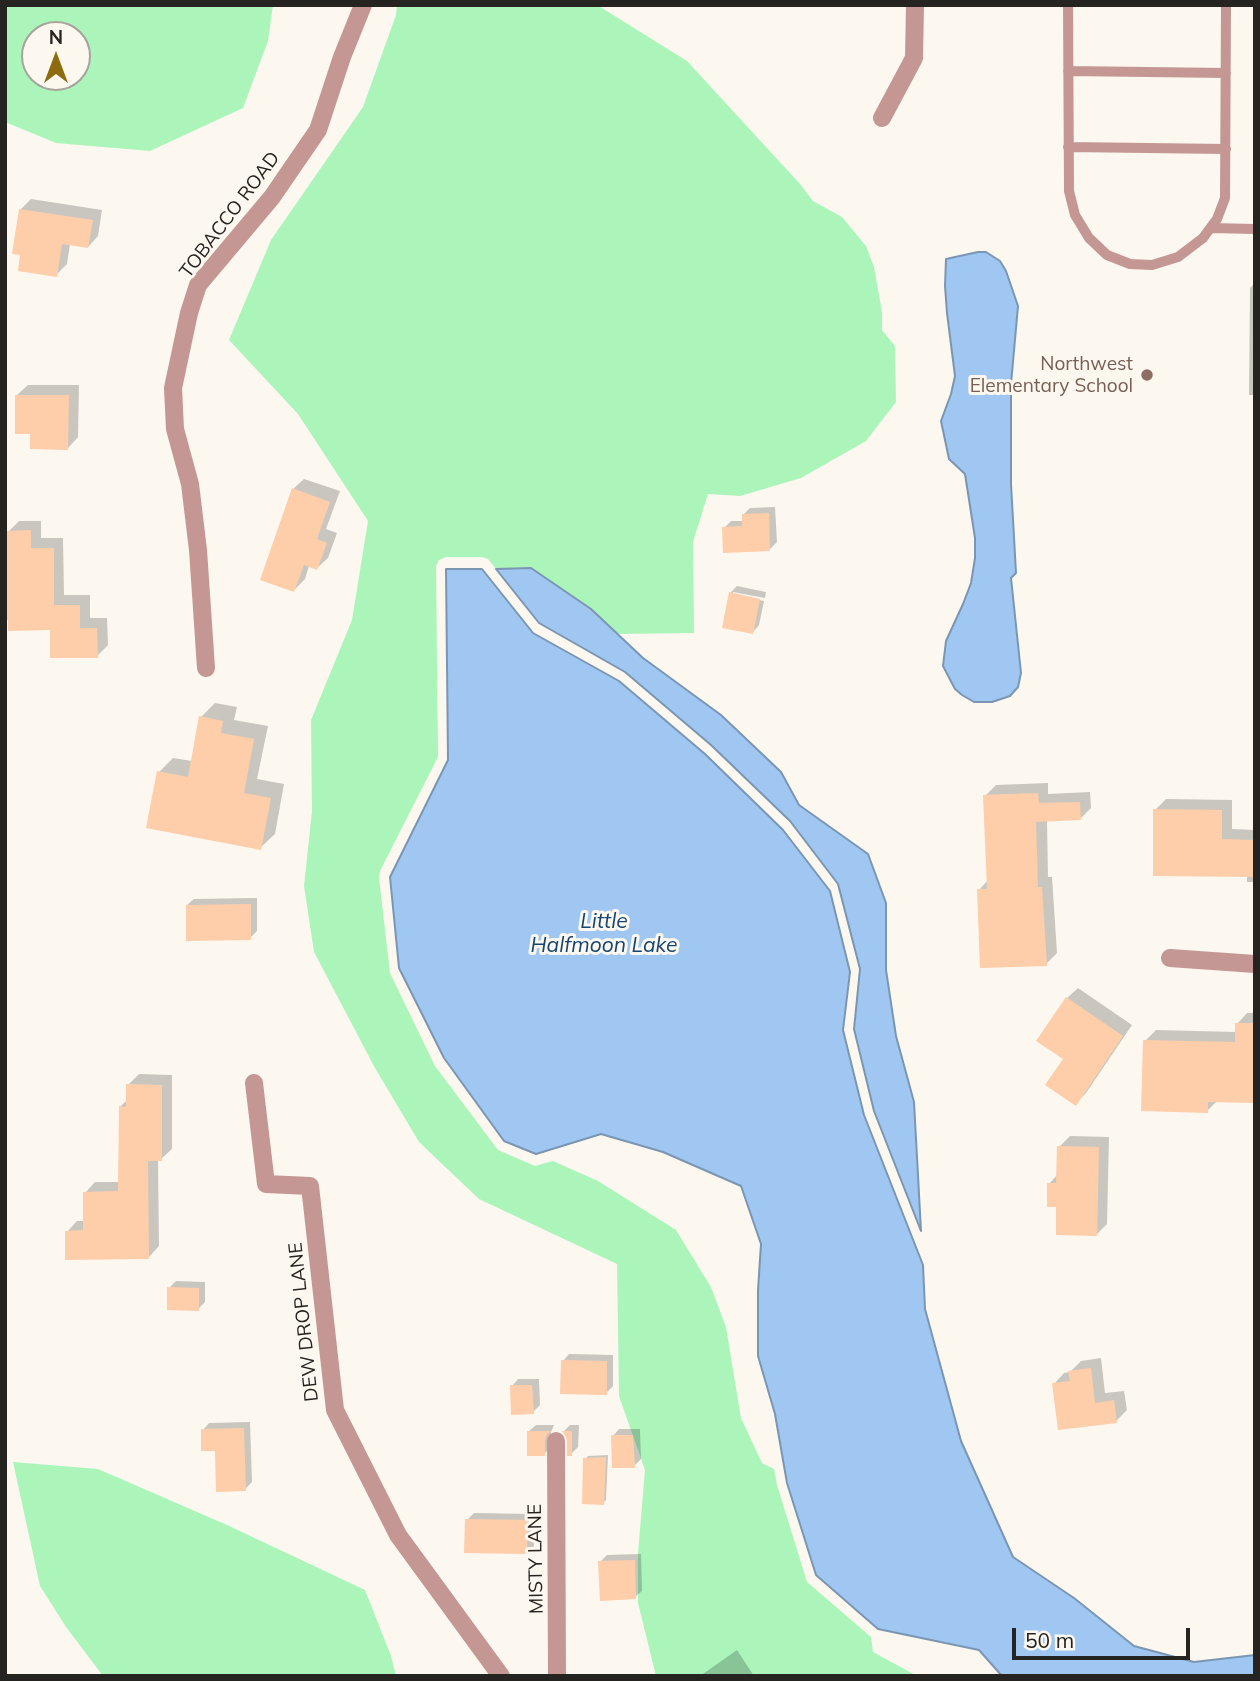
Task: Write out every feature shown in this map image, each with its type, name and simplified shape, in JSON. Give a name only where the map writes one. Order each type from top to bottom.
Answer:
[{"type":"street","name":"TOBACCO ROAD","points":[[206,668],[198,550],[190,484],[175,429],[173,388],[189,313],[198,285],[272,197],[318,130],[342,57],[363,5]]},
{"type":"street","points":[[883,118],[914,58],[915,5]]},
{"type":"street","points":[[1170,958],[1255,964]]},
{"type":"street","name":"DEW DROP LANE","points":[[254,1083],[266,1184],[310,1186],[335,1410],[398,1535],[502,1676]]},
{"type":"street","name":"MISTY LANE","points":[[556,1441],[557,1676]]},
{"type":"lane","points":[[1068,5],[1069,191],[1075,215],[1089,238],[1107,255],[1130,264],[1152,265],[1178,257],[1203,238],[1217,219],[1225,198],[1226,5]]},
{"type":"lane","points":[[1068,71],[1226,73]]},
{"type":"lane","points":[[1068,147],[1226,149]]},
{"type":"lane","points":[[1211,228],[1255,229]]},
{"type":"green space","points":[[5,5],[273,5],[268,41],[243,108],[150,151],[56,143],[5,122]]},
{"type":"green space","points":[[397,5],[597,5],[687,61],[813,201],[842,217],[866,246],[874,267],[882,312],[882,330],[895,346],[896,402],[866,441],[801,478],[740,496],[708,494],[693,542],[694,633],[618,634],[591,609],[531,568],[496,569],[488,559],[482,557],[446,557],[439,560],[436,566],[438,757],[380,871],[379,878],[390,973],[435,1066],[498,1150],[535,1166],[553,1161],[598,1181],[676,1230],[711,1287],[726,1327],[741,1418],[762,1463],[774,1469],[807,1582],[871,1637],[873,1652],[917,1676],[656,1676],[638,1603],[638,1553],[645,1470],[619,1396],[617,1264],[479,1199],[419,1142],[375,1068],[314,952],[304,886],[312,811],[311,720],[352,620],[368,521],[298,414],[229,340],[271,240],[363,107],[396,15]]},
{"type":"green space","points":[[13,1462],[98,1469],[227,1525],[365,1590],[396,1676],[103,1676],[66,1627],[40,1586]]},
{"type":"water","points":[[986,252],[1000,261],[1018,306],[1011,384],[1011,484],[1016,573],[1011,578],[1021,673],[1018,687],[1010,696],[992,702],[974,702],[962,695],[955,689],[943,666],[946,641],[971,583],[975,558],[975,538],[965,474],[949,459],[941,421],[955,376],[947,313],[946,259]]},
{"type":"water","points":[[531,568],[591,609],[643,658],[721,715],[781,772],[799,805],[868,854],[886,903],[886,970],[896,1036],[914,1102],[921,1231],[874,1111],[854,1029],[860,969],[838,884],[790,821],[711,745],[625,672],[539,623],[496,569]]},
{"type":"water","name":"Little Halfmoon Lake","points":[[446,569],[482,569],[533,633],[619,681],[705,754],[783,830],[830,891],[850,972],[843,1030],[864,1115],[923,1265],[925,1309],[961,1441],[1013,1557],[1074,1598],[1134,1646],[1194,1662],[1255,1655],[1255,1676],[1002,1676],[979,1650],[878,1629],[816,1575],[787,1483],[775,1414],[758,1356],[761,1244],[741,1186],[663,1152],[601,1134],[536,1154],[504,1141],[444,1058],[399,968],[390,877],[448,760]]},
{"type":"building","points":[[19,209],[93,220],[88,248],[62,244],[57,277],[18,271],[20,255],[12,254]]},
{"type":"building","points":[[15,395],[69,395],[68,450],[30,449],[30,434],[15,434]]},
{"type":"building","points":[[292,488],[330,502],[317,539],[327,543],[317,570],[304,565],[294,592],[260,580]]},
{"type":"building","points":[[769,513],[770,551],[723,553],[722,527],[742,526],[742,514]]},
{"type":"building","points":[[31,530],[31,548],[54,548],[54,605],[80,605],[80,628],[97,628],[98,658],[50,658],[50,630],[8,631],[8,620],[5,620],[7,531]]},
{"type":"building","points":[[729,592],[760,599],[753,634],[722,628]]},
{"type":"building","points":[[199,716],[223,721],[221,733],[254,739],[244,793],[271,798],[261,850],[146,828],[157,771],[188,777]]},
{"type":"building","points":[[1038,793],[1039,803],[1080,802],[1081,820],[1036,822],[1038,887],[1042,887],[1047,966],[980,968],[977,889],[987,889],[983,795]]},
{"type":"building","points":[[1153,809],[1222,810],[1222,839],[1255,840],[1255,877],[1153,876]]},
{"type":"building","points":[[251,904],[251,940],[186,941],[186,905]]},
{"type":"building","points":[[1066,997],[1123,1036],[1076,1106],[1045,1085],[1063,1059],[1036,1041]]},
{"type":"building","points":[[1235,1023],[1255,1023],[1255,1103],[1208,1102],[1208,1113],[1141,1111],[1143,1040],[1235,1042]]},
{"type":"building","points":[[126,1084],[162,1085],[162,1161],[148,1161],[149,1259],[65,1260],[65,1231],[83,1230],[83,1192],[118,1191],[119,1106],[126,1107]]},
{"type":"building","points":[[1057,1146],[1099,1147],[1097,1236],[1056,1235],[1056,1207],[1047,1207],[1047,1183],[1056,1183]]},
{"type":"building","points":[[167,1287],[199,1288],[199,1311],[167,1310]]},
{"type":"building","points":[[561,1360],[607,1361],[607,1395],[560,1394]]},
{"type":"building","points":[[1091,1368],[1095,1403],[1114,1400],[1117,1423],[1058,1430],[1052,1383],[1070,1381],[1068,1371]]},
{"type":"building","points":[[510,1385],[532,1385],[534,1414],[511,1415]]},
{"type":"building","points":[[244,1428],[246,1491],[216,1492],[215,1451],[201,1451],[201,1429]]},
{"type":"building","points":[[527,1431],[551,1431],[545,1440],[545,1456],[527,1456]]},
{"type":"building","points":[[562,1431],[572,1431],[572,1456],[567,1456],[567,1440]]},
{"type":"building","points":[[611,1435],[633,1435],[635,1468],[612,1468]]},
{"type":"building","points":[[606,1457],[604,1505],[582,1504],[583,1458]]},
{"type":"building","points":[[465,1519],[528,1520],[527,1554],[464,1553]]},
{"type":"building","points":[[635,1560],[636,1599],[600,1601],[598,1561]]},
{"type":"place","name":"Northwest Elementary School","points":[[1147,375]]}]
